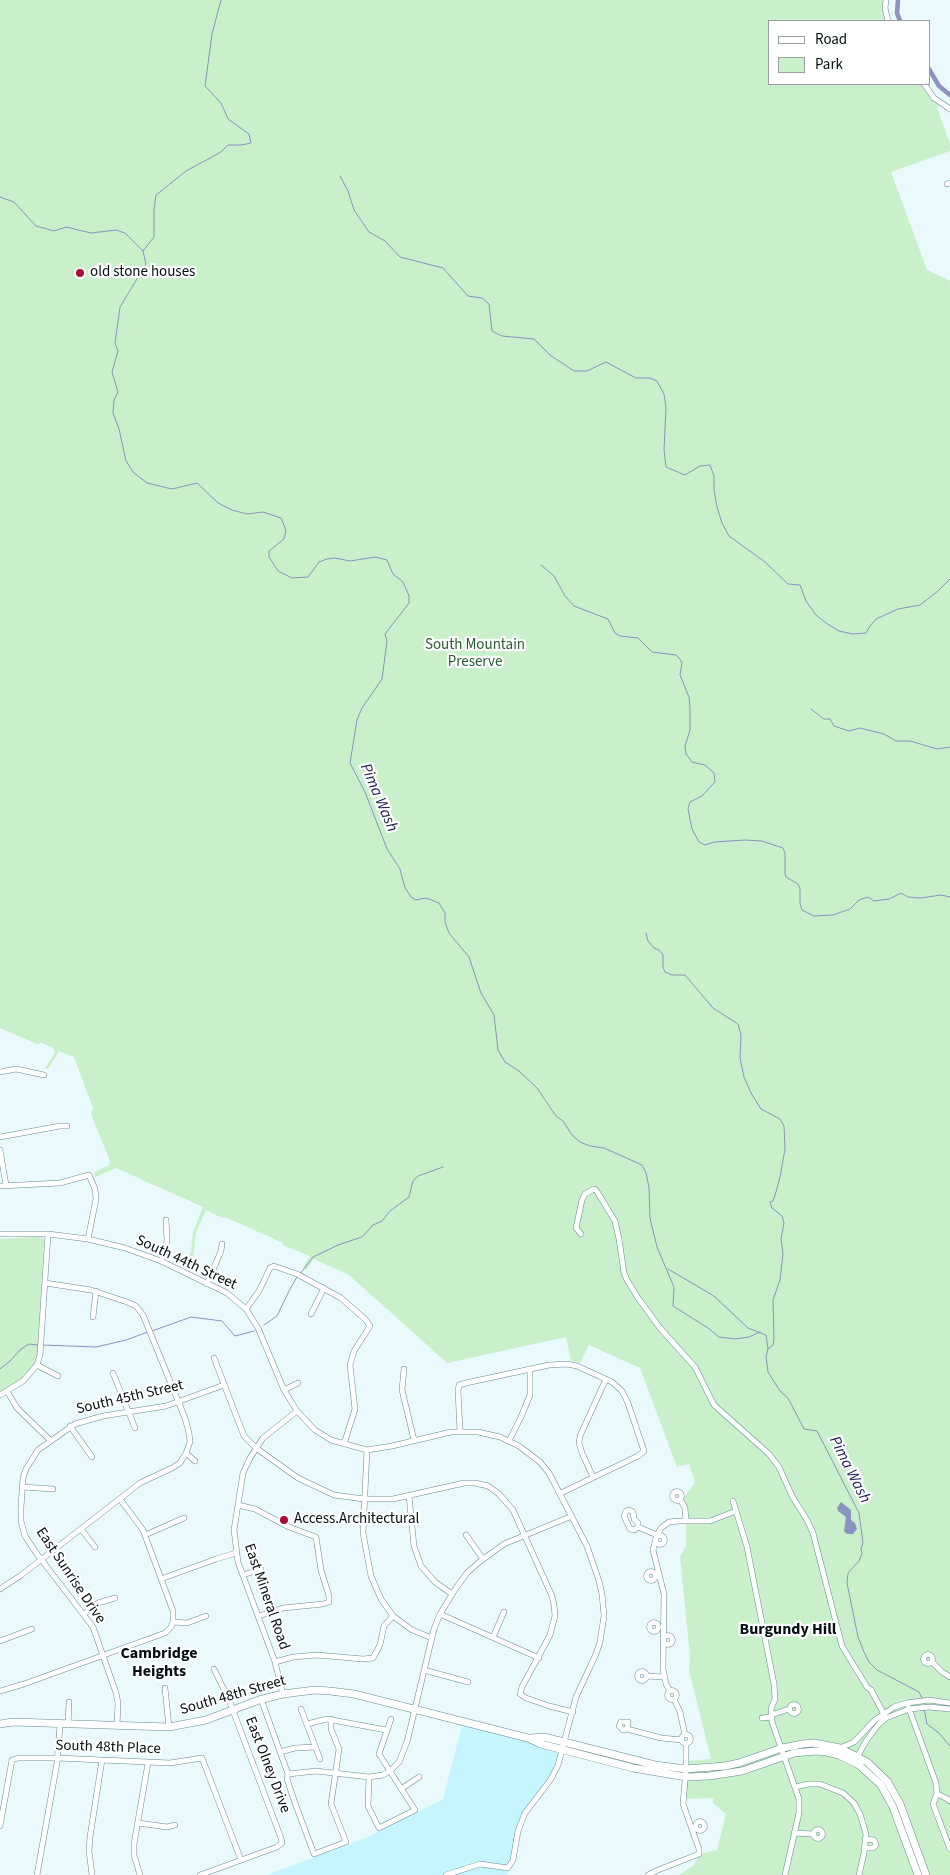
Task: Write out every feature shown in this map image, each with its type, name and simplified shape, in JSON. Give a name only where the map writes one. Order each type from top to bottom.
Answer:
[{"type":"main road","name":"South 48th Street","points":[[0,1724],[13,1722],[169,1727],[199,1722],[261,1699],[314,1690],[341,1692],[528,1738],[544,1737],[563,1746],[686,1773],[709,1776],[752,1768],[783,1752],[815,1751],[854,1758]]},
{"type":"main road","name":"South 48th Street","points":[[686,1773],[739,1763],[814,1743],[840,1748],[854,1758]]},
{"type":"main road","points":[[854,1758],[885,1791],[918,1875]]},
{"type":"main road","points":[[854,1758],[881,1773],[896,1795],[926,1875]]},
{"type":"street","points":[[886,0],[885,8],[888,20]]},
{"type":"street","points":[[925,85],[934,98],[950,109]]},
{"type":"street","points":[[0,1072],[16,1068],[44,1075]]},
{"type":"street","points":[[0,1137],[67,1126]]},
{"type":"street","points":[[0,1150],[3,1185],[60,1184],[88,1175],[95,1189],[96,1199],[88,1239]]},
{"type":"street","points":[[581,1234],[576,1228],[582,1200],[585,1194],[594,1189],[615,1221],[626,1280],[660,1328],[694,1368],[718,1410],[769,1454],[779,1467],[792,1496],[813,1533],[842,1646],[871,1697],[885,1716]]},
{"type":"street","points":[[161,1261],[166,1250],[166,1220]]},
{"type":"street","name":"South 44th Street","points":[[0,1234],[48,1234],[88,1239],[125,1248],[161,1261],[227,1293],[246,1309],[258,1328],[284,1390],[297,1411],[315,1430],[331,1440],[367,1450],[460,1431],[490,1434],[509,1441],[529,1452],[549,1472],[586,1546],[599,1581],[602,1594],[604,1626],[596,1654],[576,1697],[558,1765],[551,1779],[525,1813],[518,1831],[513,1860],[508,1868],[480,1864],[446,1875]]},
{"type":"street","points":[[0,1395],[23,1381],[37,1365],[41,1345],[48,1234]]},
{"type":"street","points":[[207,1284],[221,1251],[222,1244]]},
{"type":"street","points":[[246,1309],[259,1292],[270,1268],[274,1266],[297,1274],[324,1288],[341,1298],[366,1320],[370,1326],[354,1351],[350,1365],[355,1409],[344,1444]]},
{"type":"street","points":[[0,1589],[42,1560],[140,1483],[172,1468],[180,1462],[186,1454],[190,1442],[189,1433],[178,1402],[143,1315],[136,1306],[96,1292],[45,1283]]},
{"type":"street","points":[[311,1314],[324,1288]]},
{"type":"street","points":[[93,1317],[96,1292]]},
{"type":"street","points":[[214,1358],[244,1436],[256,1448],[298,1478],[334,1494],[364,1499],[393,1499],[464,1483],[488,1486],[500,1494],[513,1510],[554,1604],[553,1625],[539,1658],[520,1694],[549,1706],[572,1712]]},
{"type":"street","points":[[460,1431],[459,1386],[530,1369],[567,1364],[612,1382],[625,1397],[644,1451],[638,1456],[560,1492]]},
{"type":"street","points":[[37,1365],[58,1376]]},
{"type":"street","points":[[404,1369],[402,1390],[414,1440]]},
{"type":"street","points":[[509,1441],[530,1395],[530,1369]]},
{"type":"street","points":[[113,1373],[135,1428]]},
{"type":"street","points":[[593,1477],[579,1442],[606,1379]]},
{"type":"street","points":[[284,1390],[298,1383]]},
{"type":"street","name":"South 45th Street","points":[[70,1426],[85,1420],[166,1406],[224,1385]]},
{"type":"street","points":[[7,1391],[17,1408],[50,1440]]},
{"type":"street","name":"East Mineral Road","points":[[282,1694],[275,1662],[236,1553],[234,1530],[243,1473],[256,1448],[271,1430],[297,1411]]},
{"type":"street","points":[[70,1426],[92,1457]]},
{"type":"street","name":"East Sunrise Drive","points":[[70,1426],[38,1450],[26,1469],[22,1487],[21,1520],[25,1536],[93,1627],[116,1692],[118,1703],[117,1726]]},
{"type":"street","points":[[367,1450],[363,1533],[371,1576],[381,1599],[393,1616],[412,1630],[432,1638]]},
{"type":"street","points":[[186,1454],[195,1461]]},
{"type":"street","points":[[22,1487],[53,1489]]},
{"type":"street","points":[[409,1496],[414,1546],[421,1566],[435,1582],[452,1594]]},
{"type":"street","points":[[0,1691],[165,1633],[171,1627],[173,1611],[145,1535],[138,1522],[120,1499]]},
{"type":"street","points":[[680,1499],[685,1508],[686,1521]]},
{"type":"street","points":[[733,1501],[747,1547],[774,1684],[775,1699],[771,1716],[796,1787],[800,1806],[785,1875]]},
{"type":"street","points":[[238,1505],[255,1509],[289,1527],[316,1537],[321,1570],[329,1596],[329,1602],[323,1604],[283,1608],[259,1616]]},
{"type":"street","points":[[648,1875],[699,1854],[693,1828],[683,1804],[686,1773],[680,1712],[674,1699],[676,1692],[670,1691],[664,1677],[662,1627],[664,1594],[653,1550],[656,1537],[661,1528],[669,1522],[710,1521],[736,1511]]},
{"type":"street","points":[[288,1774],[308,1771],[336,1772],[369,1777],[383,1776],[390,1771],[399,1762],[407,1742],[432,1638],[440,1614],[452,1594],[467,1573],[504,1544],[572,1516]]},
{"type":"street","points":[[145,1535],[184,1518]]},
{"type":"street","points":[[638,1527],[656,1537]]},
{"type":"street","points":[[81,1529],[95,1547]]},
{"type":"street","points":[[466,1535],[483,1559]]},
{"type":"street","points":[[161,1579],[236,1553]]},
{"type":"street","points":[[243,1575],[261,1568]]},
{"type":"street","points":[[84,1614],[98,1603],[115,1598]]},
{"type":"street","points":[[492,1637],[504,1612]]},
{"type":"street","points":[[440,1614],[539,1658]]},
{"type":"street","points":[[173,1622],[187,1623],[206,1616]]},
{"type":"street","points":[[275,1662],[293,1657],[317,1656],[373,1658],[380,1645],[384,1626],[393,1616]]},
{"type":"street","points":[[0,1641],[32,1629]]},
{"type":"street","points":[[932,1662],[950,1677]]},
{"type":"street","name":"East Olney Drive","points":[[214,1669],[233,1710],[282,1843],[277,1847],[241,1860]]},
{"type":"street","points":[[424,1670],[468,1682]]},
{"type":"street","points":[[647,1676],[664,1677]]},
{"type":"street","points":[[165,1688],[169,1727]]},
{"type":"street","points":[[261,1699],[314,1854],[346,1842],[331,1804],[339,1749],[332,1729],[331,1719]]},
{"type":"street","points":[[68,1725],[69,1702]]},
{"type":"street","points":[[907,1702],[936,1783],[937,1794],[933,1804],[950,1849]]},
{"type":"street","points":[[854,1758],[885,1716],[894,1707],[907,1702],[918,1704],[950,1703]]},
{"type":"street","points":[[840,1748],[854,1742],[874,1720],[909,1709],[918,1704]]},
{"type":"street","points":[[929,1704],[950,1709]]},
{"type":"street","points":[[301,1709],[320,1759]]},
{"type":"street","points":[[762,1718],[789,1709]]},
{"type":"street","points":[[307,1724],[322,1719],[331,1719],[386,1730]]},
{"type":"street","points":[[369,1777],[368,1806],[379,1828],[415,1810],[380,1754],[391,1719]]},
{"type":"street","points":[[854,1758],[874,1720]]},
{"type":"street","points":[[37,1875],[57,1758],[60,1724]]},
{"type":"street","points":[[627,1729],[661,1738],[684,1739]]},
{"type":"street","points":[[280,1752],[295,1748],[316,1747]]},
{"type":"street","name":"South 48th Place","points":[[0,1826],[12,1760],[18,1758],[57,1758],[170,1762],[202,1758],[241,1860]]},
{"type":"street","points":[[92,1875],[90,1837],[102,1760]]},
{"type":"street","points":[[140,1875],[134,1855],[148,1762]]},
{"type":"street","points":[[401,1788],[419,1776]]},
{"type":"street","points":[[796,1787],[820,1784],[843,1793],[854,1804],[860,1814],[866,1834],[859,1875]]},
{"type":"street","points":[[937,1794],[950,1801]]},
{"type":"street","points":[[138,1823],[167,1827],[175,1825]]},
{"type":"street","points":[[794,1833],[814,1834]]},
{"type":"street","points":[[864,1848],[873,1848],[876,1844],[874,1840],[865,1839]]},
{"type":"street","points":[[200,1875],[241,1860]]},
{"type":"shaded area","points":[[841,1502],[851,1510],[851,1520],[855,1523],[857,1529],[853,1534],[847,1534],[844,1531],[846,1517],[837,1508]]},
{"type":"shaded area","points":[[464,1722],[563,1746],[558,1765],[527,1808],[507,1875],[267,1875],[368,1837],[443,1799]]},
{"type":"green space","name":"South Mountain Preserve","points":[[0,0],[884,0],[883,11],[886,20],[768,20],[768,85],[923,85],[940,105],[937,108],[950,144],[950,151],[891,172],[927,270],[950,281],[950,1875],[679,1875],[694,1865],[699,1854],[717,1850],[726,1814],[713,1803],[713,1798],[684,1799],[686,1761],[711,1759],[689,1670],[690,1656],[680,1557],[686,1546],[686,1521],[682,1501],[695,1482],[689,1464],[677,1467],[640,1368],[589,1345],[580,1363],[571,1361],[566,1337],[447,1363],[349,1275],[314,1259],[306,1270],[303,1268],[310,1256],[206,1210],[196,1233],[193,1258],[188,1268],[185,1267],[191,1252],[193,1232],[203,1207],[116,1168],[96,1177],[93,1173],[109,1165],[110,1161],[91,1114],[93,1108],[74,1057],[59,1051],[48,1069],[45,1068],[55,1053],[53,1048],[40,1042],[39,1045],[0,1028]]},
{"type":"green space","points":[[43,1237],[44,1240],[38,1353],[35,1364],[22,1379],[0,1392],[0,1239]]},
{"type":"waterway","points":[[143,251],[154,237],[156,195],[186,171],[221,152],[228,145],[251,143],[249,134],[228,119],[221,103],[205,86],[212,34],[221,0]]},
{"type":"waterway","points":[[898,0],[897,13],[900,20]]},
{"type":"waterway","points":[[930,71],[939,86],[950,95]]},
{"type":"waterway","points":[[340,176],[348,191],[354,210],[369,232],[385,241],[400,257],[443,268],[468,296],[482,298],[489,304],[492,331],[502,336],[534,339],[550,355],[574,371],[587,371],[606,362],[636,378],[650,378],[657,381],[664,394],[666,408],[664,450],[666,467],[685,475],[700,466],[710,465],[714,476],[717,507],[729,536],[765,562],[788,584],[800,585],[806,601],[816,615],[826,623],[839,631],[853,634],[866,633],[876,619],[898,609],[920,605],[950,579]]},
{"type":"waterway","name":"Pima Wash","points":[[0,197],[14,202],[36,226],[54,231],[66,227],[91,233],[116,230],[125,233],[143,251],[146,264],[120,307],[115,343],[118,351],[112,372],[118,392],[114,400],[113,413],[119,429],[126,461],[133,472],[147,483],[172,489],[197,483],[218,503],[232,510],[247,514],[263,512],[281,518],[286,530],[284,539],[269,551],[269,557],[278,571],[292,578],[308,577],[319,562],[327,559],[335,558],[350,561],[375,557],[387,560],[393,574],[403,582],[409,596],[409,603],[385,634],[387,641],[382,679],[362,708],[357,720],[350,763],[365,792],[387,849],[400,869],[405,888],[411,897],[416,900],[426,898],[439,903],[445,913],[445,922],[449,933],[469,957],[481,993],[494,1015],[498,1050],[505,1062],[519,1071],[537,1088],[556,1116],[563,1121],[572,1135],[580,1142],[604,1148],[642,1165],[649,1187],[650,1218],[657,1247],[674,1287],[673,1306],[719,1337],[735,1339],[749,1337],[760,1332]]},
{"type":"waterway","points":[[541,565],[554,576],[565,596],[574,606],[608,619],[615,633],[620,636],[638,638],[652,652],[676,655],[680,659],[682,663],[680,675],[689,697],[690,708],[690,730],[685,746],[686,754],[692,762],[705,765],[714,773],[715,782],[702,796],[690,802],[688,809],[692,829],[699,842],[705,845],[714,842],[762,841],[783,848],[786,877],[798,884],[802,910],[814,916],[833,915],[850,909],[859,900],[868,897],[874,901],[889,899],[901,893],[908,897],[920,898],[941,895],[950,897]]},
{"type":"waterway","points":[[811,709],[824,719],[830,719],[834,726],[849,731],[860,728],[884,734],[896,741],[910,741],[937,749],[950,747]]},
{"type":"waterway","points":[[646,933],[648,941],[663,955],[665,972],[672,975],[685,975],[713,1008],[738,1024],[741,1035],[740,1058],[744,1077],[751,1093],[761,1109],[780,1119],[784,1126],[785,1149],[780,1177],[773,1201],[770,1202],[772,1208],[782,1216],[784,1223],[781,1239],[783,1254],[780,1280],[773,1300],[774,1339],[773,1345],[768,1349]]},
{"type":"waterway","points":[[300,1274],[313,1257],[338,1245],[362,1237],[373,1225],[382,1221],[390,1211],[409,1197],[413,1181],[418,1176],[443,1167]]},
{"type":"waterway","name":"Pima Wash","points":[[668,1269],[714,1296],[748,1328],[766,1335],[768,1372],[780,1391],[788,1398],[804,1429],[817,1431],[859,1513],[863,1543],[862,1554],[859,1561],[848,1573],[847,1583],[858,1637],[864,1652],[869,1662],[877,1670],[919,1692],[923,1700]]},
{"type":"waterway","points":[[264,1325],[277,1316],[297,1277]]},
{"type":"waterway","points":[[152,1331],[191,1317],[222,1321],[235,1336],[254,1331]]},
{"type":"waterway","points":[[42,1345],[96,1347],[126,1340],[148,1332]]},
{"type":"waterway","points":[[0,1369],[21,1349],[29,1344],[38,1345]]},
{"type":"waterway","name":"Pima Wash","points":[[924,1709],[927,1724],[939,1733],[950,1746]]},
{"type":"place","name":"old stone houses","points":[[80,273]]},
{"type":"place","name":"Access.Architectural","points":[[284,1520]]},
{"type":"district","name":"Burgundy Hill","points":[[788,1630]]},
{"type":"district","name":"Cambridge Heights","points":[[159,1663]]}]
